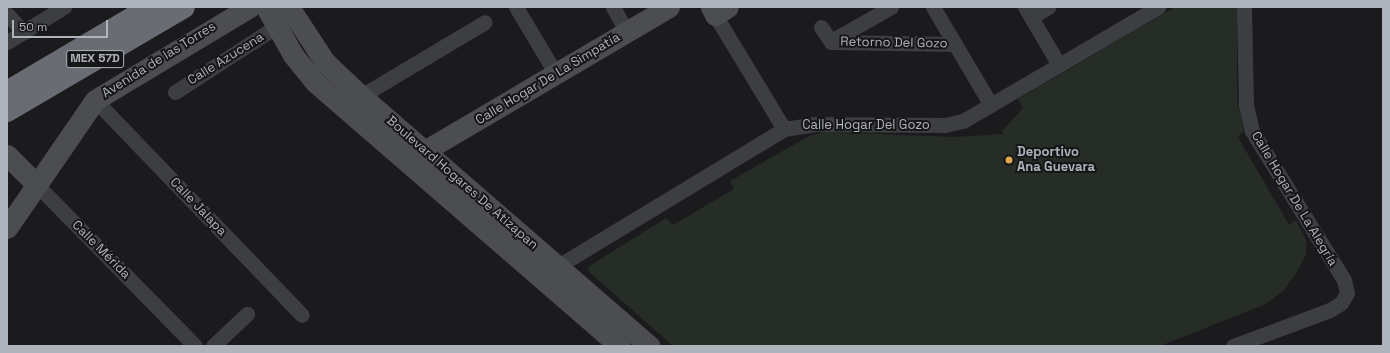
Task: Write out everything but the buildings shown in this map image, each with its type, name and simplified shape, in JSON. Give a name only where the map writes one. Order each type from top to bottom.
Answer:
[{"type":"highway","name":"MEX 57D","points":[[7,92],[151,7]]},
{"type":"highway","name":"MEX 57D","points":[[7,111],[184,7]]},
{"type":"street","points":[[7,42],[64,7]]},
{"type":"street","name":"Avenida de las Torres","points":[[7,228],[35,183],[95,100],[250,7]]},
{"type":"street","name":"Boulevard Hogares De Atizapan","points":[[266,7],[277,26],[316,83],[473,222],[620,346]]},
{"type":"street","points":[[516,7],[556,74]]},
{"type":"street","points":[[613,7],[627,32]]},
{"type":"street","name":"Calle Hogar De La Simpatía","points":[[426,150],[669,7]]},
{"type":"street","name":"Retorno Del Gozo","points":[[831,42],[891,7]]},
{"type":"street","name":"Retorno Del Gozo","points":[[933,7],[991,105]]},
{"type":"street","points":[[1048,7],[1028,12],[1059,65]]},
{"type":"street","name":"Calle Hogar Del Gozo","points":[[558,266],[784,129],[814,124],[944,125],[963,121],[1158,7]]},
{"type":"street","name":"Calle Hogar De La Alegría","points":[[1233,346],[1330,310],[1341,304],[1347,293],[1344,280],[1252,131],[1246,105],[1244,7]]},
{"type":"street","name":"Boulevard Hogares De Atizapan","points":[[295,9],[325,62],[361,96],[426,150],[486,205],[650,346]]},
{"type":"street","points":[[718,10],[784,129]]},
{"type":"street","points":[[7,14],[24,32]]},
{"type":"street","points":[[361,96],[485,22]]},
{"type":"street","name":"Calle Azucena","points":[[175,92],[277,26]]},
{"type":"street","points":[[820,27],[831,42]]},
{"type":"street","name":"Retorno Del Gozo","points":[[831,42],[955,44]]},
{"type":"street","name":"Calle Jalapa","points":[[95,100],[302,314]]},
{"type":"street","name":"Calle Mérida","points":[[8,156],[195,346]]},
{"type":"street","points":[[473,222],[486,205]]},
{"type":"street","points":[[213,346],[247,314]]},
{"type":"shaded area","name":"Deportivo Ana Guevara","points":[[1175,7],[1237,7],[1237,99],[1244,131],[1238,137],[1289,225],[1296,220],[1306,240],[1306,254],[1298,270],[1284,290],[1266,304],[1160,346],[673,346],[588,271],[589,266],[666,218],[673,225],[734,189],[730,181],[811,135],[824,132],[954,137],[1004,134],[1002,131],[1023,108],[1018,99]]},
{"type":"place","name":"Deportivo Ana Guevara","points":[[1009,160]]}]
